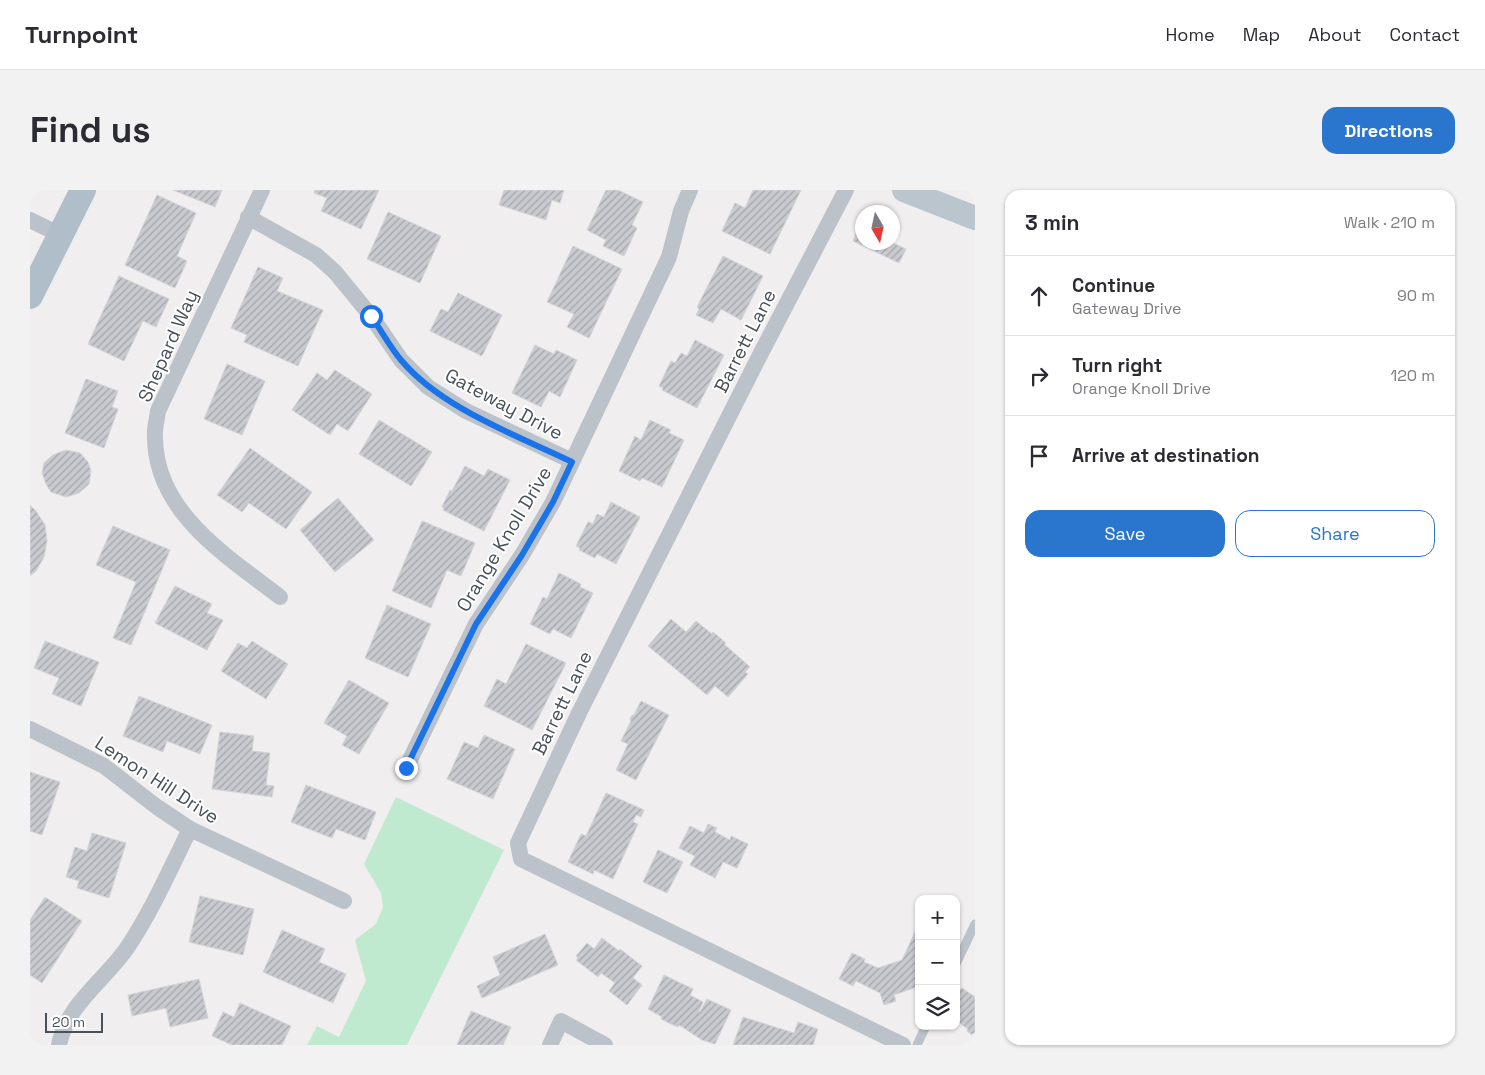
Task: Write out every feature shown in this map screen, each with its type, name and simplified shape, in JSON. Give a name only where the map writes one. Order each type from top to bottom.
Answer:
[{"type":"main road","points":[[30,296],[83,190]]},
{"type":"street","name":"Shepard Way","points":[[262,190],[158,412],[154,436],[159,470],[171,496],[193,526],[216,548],[280,597]]},
{"type":"street","name":"Orange Knoll Drive","points":[[406,768],[476,624],[526,548],[553,502],[669,257],[681,211],[690,190]]},
{"type":"street","name":"Barrett Lane","points":[[846,190],[761,353],[579,713],[518,843],[521,859],[903,1045]]},
{"type":"street","points":[[904,190],[975,218]]},
{"type":"street","name":"Gateway Drive","points":[[248,217],[304,247],[335,272],[371,316],[401,360],[428,387],[466,411],[572,462]]},
{"type":"street","points":[[30,220],[60,235]]},
{"type":"street","name":"Lemon Hill Drive","points":[[30,729],[104,766],[157,808],[190,829],[344,901]]},
{"type":"street","points":[[59,1045],[68,1020],[90,990],[126,949],[151,909],[190,829]]},
{"type":"street","points":[[550,1045],[561,1021],[605,1045]]},
{"type":"lane","points":[[960,956],[975,924]]},
{"type":"lane","points":[[917,1045],[924,1030]]},
{"type":"green space","points":[[396,797],[504,850],[407,1045],[307,1045],[317,1026],[339,1037],[366,981],[355,940],[376,924],[383,907],[381,893],[364,864]]},
{"type":"building","points":[[173,190],[222,190],[215,207]]},
{"type":"building","points":[[315,190],[379,190],[361,229],[321,211],[327,198],[314,193]]},
{"type":"building","points":[[504,190],[564,190],[560,203],[552,200],[546,220],[499,205]]},
{"type":"building","points":[[606,190],[618,190],[643,202],[632,225],[637,228],[624,256],[603,246],[606,240],[587,230]]},
{"type":"building","points":[[753,190],[801,190],[770,254],[722,231],[735,203],[745,208]]},
{"type":"building","points":[[157,195],[196,213],[177,256],[187,261],[175,288],[125,265]]},
{"type":"building","points":[[388,212],[441,236],[420,283],[367,259]]},
{"type":"building","points":[[573,246],[622,269],[589,338],[567,327],[574,314],[547,302]]},
{"type":"building","points":[[900,246],[906,249],[899,263],[872,250],[900,250]]},
{"type":"building","points":[[723,256],[763,276],[741,320],[721,309],[713,323],[696,315],[699,309],[697,307]]},
{"type":"building","points":[[258,267],[283,278],[277,291],[323,310],[298,366],[244,342],[247,335],[231,328]]},
{"type":"building","points":[[119,276],[169,299],[156,327],[143,321],[124,361],[88,344]]},
{"type":"building","points":[[458,293],[502,315],[482,356],[430,331],[441,309],[448,312]]},
{"type":"building","points":[[695,340],[724,355],[697,408],[662,390],[663,388],[659,386],[671,361],[675,363],[681,353],[687,356]]},
{"type":"building","points":[[535,345],[554,354],[556,350],[577,360],[560,397],[549,391],[541,407],[512,393]]},
{"type":"building","points":[[227,364],[265,381],[242,435],[204,419]]},
{"type":"building","points":[[335,370],[372,394],[348,431],[337,424],[330,435],[292,410],[317,373],[327,380]]},
{"type":"building","points":[[86,379],[118,391],[112,407],[118,409],[104,448],[65,433]]},
{"type":"building","points":[[379,420],[432,452],[411,486],[359,454]]},
{"type":"building","points":[[650,420],[671,430],[669,433],[684,440],[662,487],[642,478],[640,481],[619,471],[635,436],[641,440]]},
{"type":"building","points":[[250,448],[312,492],[286,529],[249,503],[242,512],[217,495]]},
{"type":"building","points":[[66,450],[80,453],[88,462],[91,471],[89,484],[79,493],[66,497],[51,492],[42,473],[44,463],[53,455]]},
{"type":"building","points":[[465,466],[484,476],[488,469],[510,480],[484,531],[443,510],[444,508],[442,507]]},
{"type":"building","points":[[338,498],[374,540],[335,572],[300,530]]},
{"type":"building","points":[[611,502],[640,517],[616,564],[597,554],[595,558],[579,550],[580,548],[576,546],[588,522],[593,524],[597,514],[604,517]]},
{"type":"building","points":[[30,505],[45,525],[47,541],[44,557],[36,571],[30,576]]},
{"type":"building","points":[[422,521],[475,543],[461,576],[447,570],[431,608],[392,591]]},
{"type":"building","points":[[113,526],[170,550],[131,645],[113,638],[136,582],[96,565]]},
{"type":"building","points":[[559,573],[581,584],[580,587],[593,593],[571,638],[553,629],[550,634],[530,624],[543,597],[547,599]]},
{"type":"building","points":[[175,586],[212,604],[207,613],[223,620],[207,650],[155,623]]},
{"type":"building","points":[[387,605],[431,624],[408,677],[365,658]]},
{"type":"building","points":[[671,619],[686,632],[696,621],[726,643],[724,644],[750,667],[745,672],[748,674],[728,697],[715,686],[707,695],[648,646]]},
{"type":"building","points":[[45,641],[99,662],[81,706],[52,694],[59,678],[34,668]]},
{"type":"building","points":[[252,641],[288,664],[266,699],[221,671],[238,643],[247,648]]},
{"type":"building","points":[[526,644],[566,663],[532,730],[484,706],[497,679],[506,684]]},
{"type":"building","points":[[349,680],[389,703],[359,754],[342,745],[347,736],[324,723]]},
{"type":"building","points":[[139,696],[212,725],[200,754],[167,741],[163,752],[123,736]]},
{"type":"building","points":[[641,701],[669,715],[636,780],[616,770],[628,744],[621,741],[632,715],[634,715]]},
{"type":"building","points":[[220,732],[254,736],[252,751],[270,753],[266,785],[274,786],[272,797],[212,789]]},
{"type":"building","points":[[484,735],[515,749],[493,799],[447,779],[464,742],[478,748]]},
{"type":"building","points":[[30,772],[60,782],[42,835],[30,831]]},
{"type":"building","points":[[306,785],[376,812],[365,840],[336,829],[332,838],[291,822]]},
{"type":"building","points":[[606,793],[644,810],[641,817],[636,815],[633,822],[638,824],[613,879],[594,870],[593,874],[568,862],[581,834],[586,836]]},
{"type":"building","points":[[708,824],[717,828],[715,832],[730,840],[731,836],[748,844],[737,868],[723,862],[715,878],[690,865],[695,856],[679,848],[690,826],[704,833]]},
{"type":"building","points":[[92,833],[126,843],[109,898],[77,888],[79,881],[66,877],[75,847],[87,851]]},
{"type":"building","points":[[658,850],[683,862],[667,893],[643,882]]},
{"type":"building","points":[[200,896],[254,909],[243,955],[189,942]]},
{"type":"building","points":[[45,897],[82,921],[42,983],[30,975],[30,920]]},
{"type":"building","points":[[282,930],[325,949],[319,962],[346,974],[333,1003],[263,972]]},
{"type":"building","points":[[915,932],[915,987],[894,995],[896,1001],[884,1005],[880,993],[856,981],[853,986],[839,979],[852,953],[865,959],[864,962],[878,968],[902,960]]},
{"type":"building","points":[[545,934],[558,965],[482,998],[477,986],[500,975],[493,957]]},
{"type":"building","points":[[602,938],[642,966],[633,978],[642,985],[627,1005],[609,991],[615,983],[601,973],[598,977],[576,960],[578,958],[576,956],[587,943],[594,949]]},
{"type":"building","points":[[664,975],[693,989],[690,995],[703,1002],[700,1012],[707,999],[731,1010],[715,1044],[702,1040],[679,1025],[678,1027],[661,1019],[662,1017],[648,1009]]},
{"type":"building","points":[[199,979],[208,1018],[170,1027],[166,1008],[132,1016],[128,995]]},
{"type":"building","points":[[962,988],[975,997],[975,1034],[973,1033],[972,1035],[967,1031],[968,1029],[960,1023],[960,991]]},
{"type":"building","points":[[240,1003],[291,1026],[282,1045],[232,1045],[212,1036],[223,1012],[234,1017]]},
{"type":"building","points":[[471,1011],[511,1027],[503,1045],[457,1045]]},
{"type":"building","points":[[743,1017],[794,1033],[798,1022],[818,1029],[813,1045],[733,1045]]},
{"type":"route","points":[[371,316],[401,360],[428,387],[466,411],[572,462],[553,502],[522,555],[476,624],[406,768]]}]
